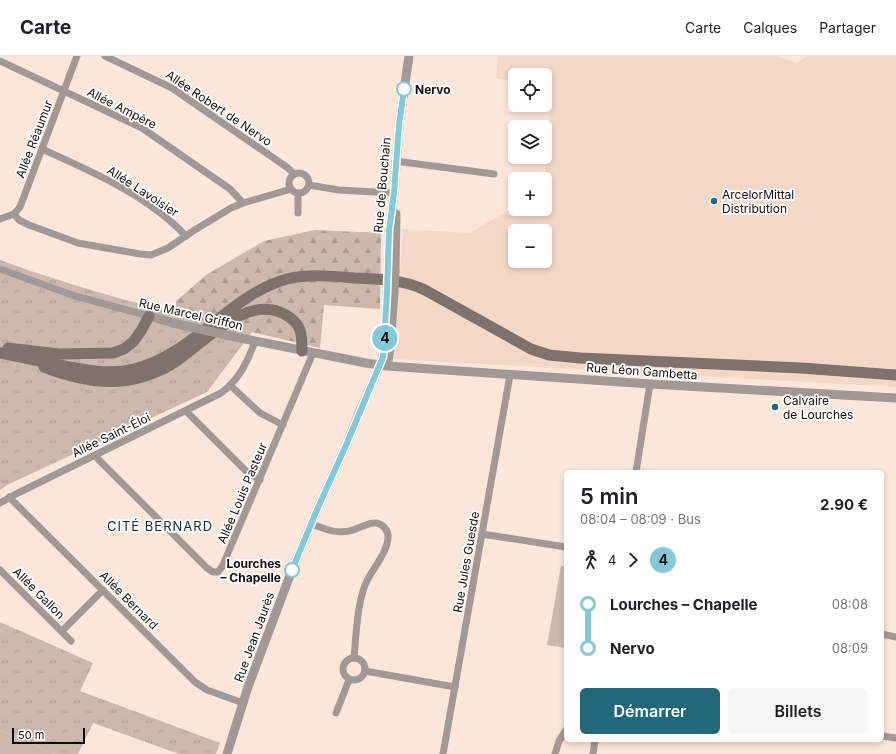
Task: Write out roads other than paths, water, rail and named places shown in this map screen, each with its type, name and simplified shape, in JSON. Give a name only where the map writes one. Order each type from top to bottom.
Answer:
[{"type":"main road","points":[[5,354],[94,371],[115,372],[134,369],[156,362],[174,352],[249,297],[268,286],[296,277],[323,276],[386,280],[406,283],[419,287],[523,345],[549,355],[580,358],[801,368],[896,375]]},
{"type":"main road","points":[[5,354],[71,376],[101,381],[127,380],[149,375],[171,365],[237,317],[253,310],[265,309],[276,310],[291,318],[298,325],[308,352]]},
{"type":"main road","points":[[0,347],[59,354],[113,353],[124,349],[133,342],[149,316]]},
{"type":"street","name":"Allée Réaumur","points":[[14,214],[20,207],[77,56]]},
{"type":"street","name":"Allée Robert de Nervo","points":[[105,56],[172,88],[288,168],[294,174]]},
{"type":"street","name":"Rue de Bouchain","points":[[383,365],[392,271],[389,231],[394,193],[395,161],[399,125],[409,56]]},
{"type":"street","name":"Allée Ampère","points":[[0,61],[148,132],[230,189],[243,203]]},
{"type":"street","name":"Allée Lavoisier","points":[[42,149],[119,186],[168,219],[186,236]]},
{"type":"street","points":[[395,161],[494,174]]},
{"type":"street","points":[[299,173],[305,175],[309,180],[309,185],[306,191],[298,194],[291,189],[289,181],[294,174],[299,173]]},
{"type":"street","points":[[309,185],[339,190],[394,193]]},
{"type":"street","points":[[0,219],[14,214],[19,220],[29,225],[71,241],[140,254],[151,254],[163,251],[224,212],[243,203],[291,189]]},
{"type":"street","points":[[298,194],[298,213]]},
{"type":"street","name":"Rue Marcel Griffon","points":[[0,269],[75,296],[173,323],[308,352],[383,365]]},
{"type":"street","name":"Allée Saint-Éloi","points":[[0,503],[9,497],[217,396],[231,386],[239,375],[247,362],[255,341]]},
{"type":"street","name":"Allée Louis Pasteur","points":[[95,456],[207,568],[215,572],[222,567],[260,480],[283,425],[308,352]]},
{"type":"street","name":"Rue Léon Gambetta","points":[[383,365],[510,375],[896,398]]},
{"type":"street","name":"Rue Jean Jaurès","points":[[227,754],[243,703],[311,524],[347,443],[370,402],[383,365]]},
{"type":"street","name":"Rue Jules Guesde","points":[[443,754],[510,375]]},
{"type":"street","points":[[636,470],[650,384]]},
{"type":"street","points":[[231,386],[260,413],[283,425]]},
{"type":"street","points":[[186,411],[246,471],[260,480]]},
{"type":"street","name":"Allée Bernard","points":[[9,497],[199,685],[207,690],[243,703]]},
{"type":"street","points":[[311,524],[339,532],[349,531],[368,524],[376,523],[383,526],[388,533],[386,546],[367,581],[363,592],[357,623],[354,658]]},
{"type":"street","points":[[482,534],[564,547]]},
{"type":"street","name":"Allée Gallon","points":[[0,570],[71,641]]},
{"type":"street","name":"Allée Gallon","points":[[62,631],[103,590]]},
{"type":"street","points":[[884,634],[896,637]]},
{"type":"street","points":[[354,658],[360,660],[363,662],[365,671],[360,678],[356,680],[349,680],[344,674],[342,668],[346,661],[354,658]]},
{"type":"street","points":[[365,671],[455,687]]},
{"type":"street","points":[[336,713],[349,680]]},
{"type":"street","points":[[555,754],[559,741],[564,733]]},
{"type":"street","points":[[884,736],[896,738]]},
{"type":"street","points":[[593,754],[595,742]]},
{"type":"place","name":"Nervo","points":[[404,89]]},
{"type":"place","name":"ArcelorMittal Distribution","points":[[714,201]]},
{"type":"place","name":"Calvaire de Lourches","points":[[775,407]]},
{"type":"place","name":"Lourches – Chapelle","points":[[292,570]]},
{"type":"district","name":"CITÉ BERNARD","points":[[160,526]]}]
